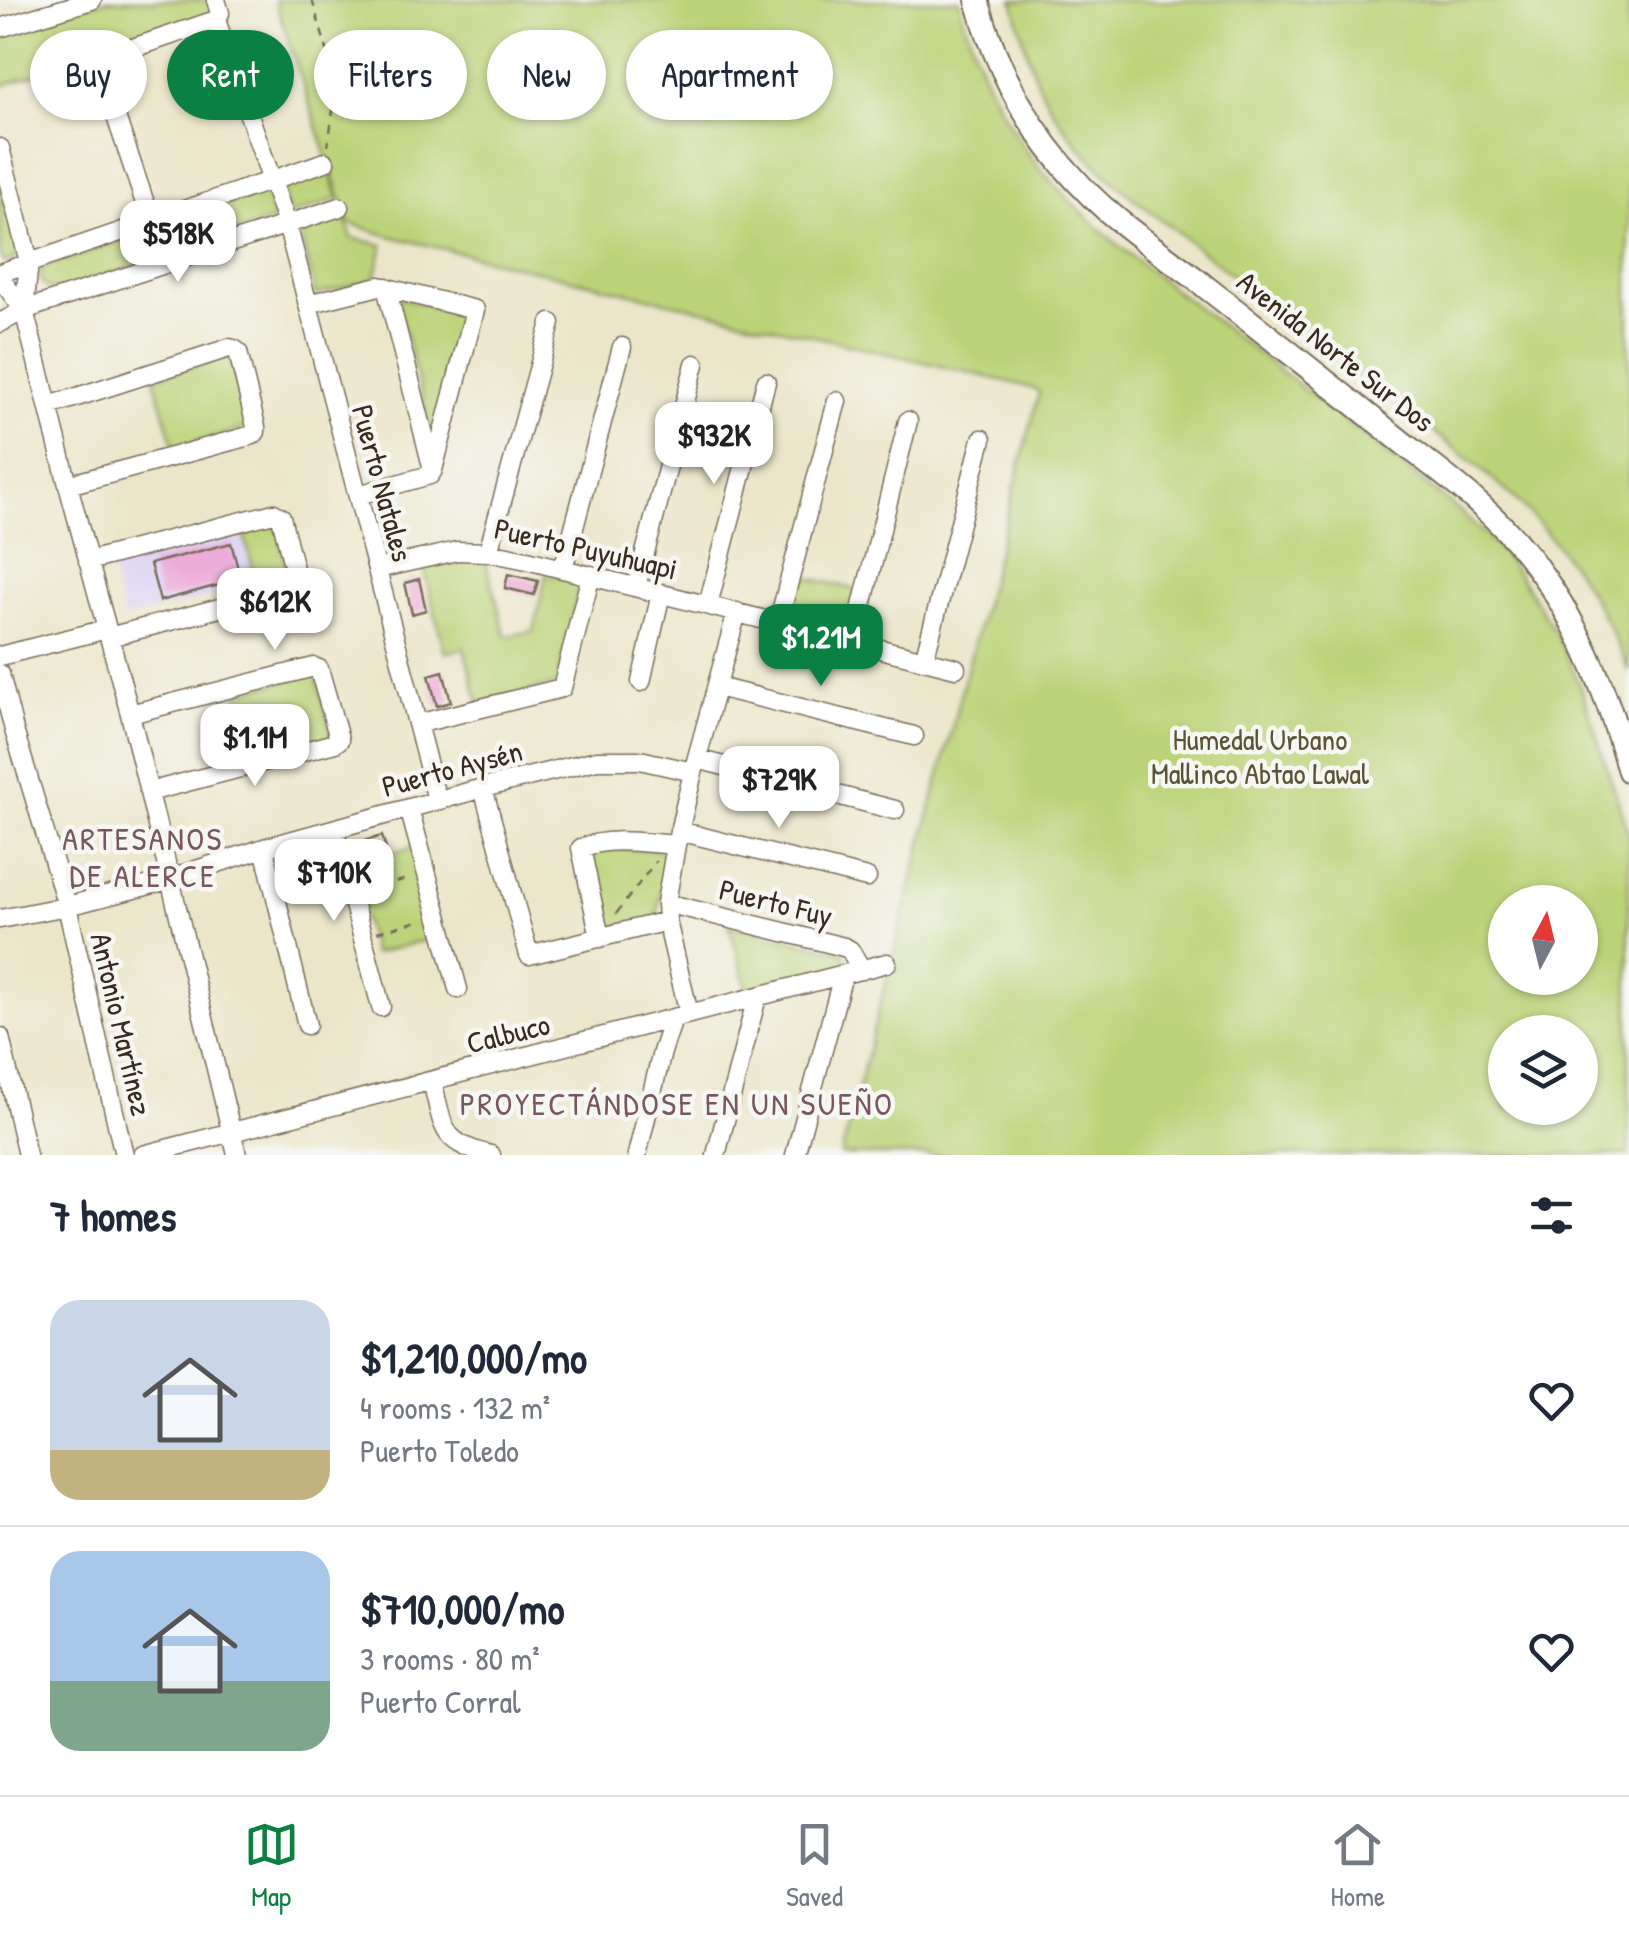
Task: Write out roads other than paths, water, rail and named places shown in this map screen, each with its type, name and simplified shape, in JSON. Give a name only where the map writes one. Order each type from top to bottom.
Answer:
[{"type":"main road","name":"Avenida Norte Sur Dos","points":[[977,0],[1010,88],[1038,134],[1074,178],[1120,222],[1476,500],[1525,551],[1583,640],[1629,771]]},
{"type":"street","points":[[0,28],[92,0]]},
{"type":"street","name":"Puerto Natales","points":[[216,0],[220,14],[216,20],[287,224],[437,800]]},
{"type":"street","points":[[151,221],[97,60],[216,20]]},
{"type":"street","points":[[0,148],[30,262],[24,310]]},
{"type":"street","points":[[237,1155],[130,714],[24,310],[0,276],[30,262],[325,162]]},
{"type":"street","points":[[0,322],[24,310],[340,207]]},
{"type":"street","points":[[308,304],[379,286],[473,309],[476,313],[430,475],[358,495]]},
{"type":"street","points":[[386,287],[433,470]]},
{"type":"street","points":[[488,552],[551,323]]},
{"type":"street","points":[[563,568],[622,346]]},
{"type":"street","points":[[49,406],[229,348],[238,352],[256,432],[68,485]]},
{"type":"street","points":[[636,587],[696,364]]},
{"type":"street","points":[[708,605],[766,382]]},
{"type":"street","points":[[778,623],[837,402]]},
{"type":"street","points":[[853,642],[908,421]]},
{"type":"street","points":[[924,660],[982,439]]},
{"type":"street","points":[[0,656],[108,633],[296,586],[297,582],[278,514],[88,561]]},
{"type":"street","name":"Puerto Puyuhuapi","points":[[377,569],[458,551],[488,552],[956,668]]},
{"type":"street","points":[[417,724],[562,688],[590,576]]},
{"type":"street","points":[[642,682],[661,593]]},
{"type":"street","points":[[636,1155],[662,1052],[681,1016],[666,912],[675,841],[737,612]]},
{"type":"street","points":[[130,714],[314,667],[319,669],[338,740],[149,792]]},
{"type":"street","name":"Antonio Martínez","points":[[0,674],[67,906],[124,1155]]},
{"type":"street","points":[[716,687],[914,736]]},
{"type":"street","name":"Puerto Aysén","points":[[0,920],[171,879],[334,828],[609,758],[695,766],[896,810]]},
{"type":"street","points":[[483,788],[526,952],[532,956],[600,938],[666,912]]},
{"type":"street","points":[[409,808],[458,989]]},
{"type":"street","points":[[334,828],[381,1007]]},
{"type":"street","points":[[600,938],[581,848],[614,841],[675,841],[868,878]]},
{"type":"street","points":[[264,848],[307,1026]]},
{"type":"street","name":"Puerto Fuy","points":[[666,912],[844,947],[850,950],[852,972]]},
{"type":"street","name":"Calbuco","points":[[143,1155],[887,964]]},
{"type":"street","points":[[795,1155],[852,972]]},
{"type":"street","points":[[716,1155],[757,997]]},
{"type":"street","points":[[0,1037],[27,1155]]},
{"type":"street","points":[[432,1081],[444,1130],[464,1148],[491,1155]]},
{"type":"district","name":"ARTESANOS DE ALERCE","points":[[143,856]]},
{"type":"district","name":"PROYECTÁNDOSE EN UN SUEÑO","points":[[677,1103]]},
{"type":"park label","name":"Humedal Urbano Mallinco Abtao Lawal","points":[[1260,756]]}]
